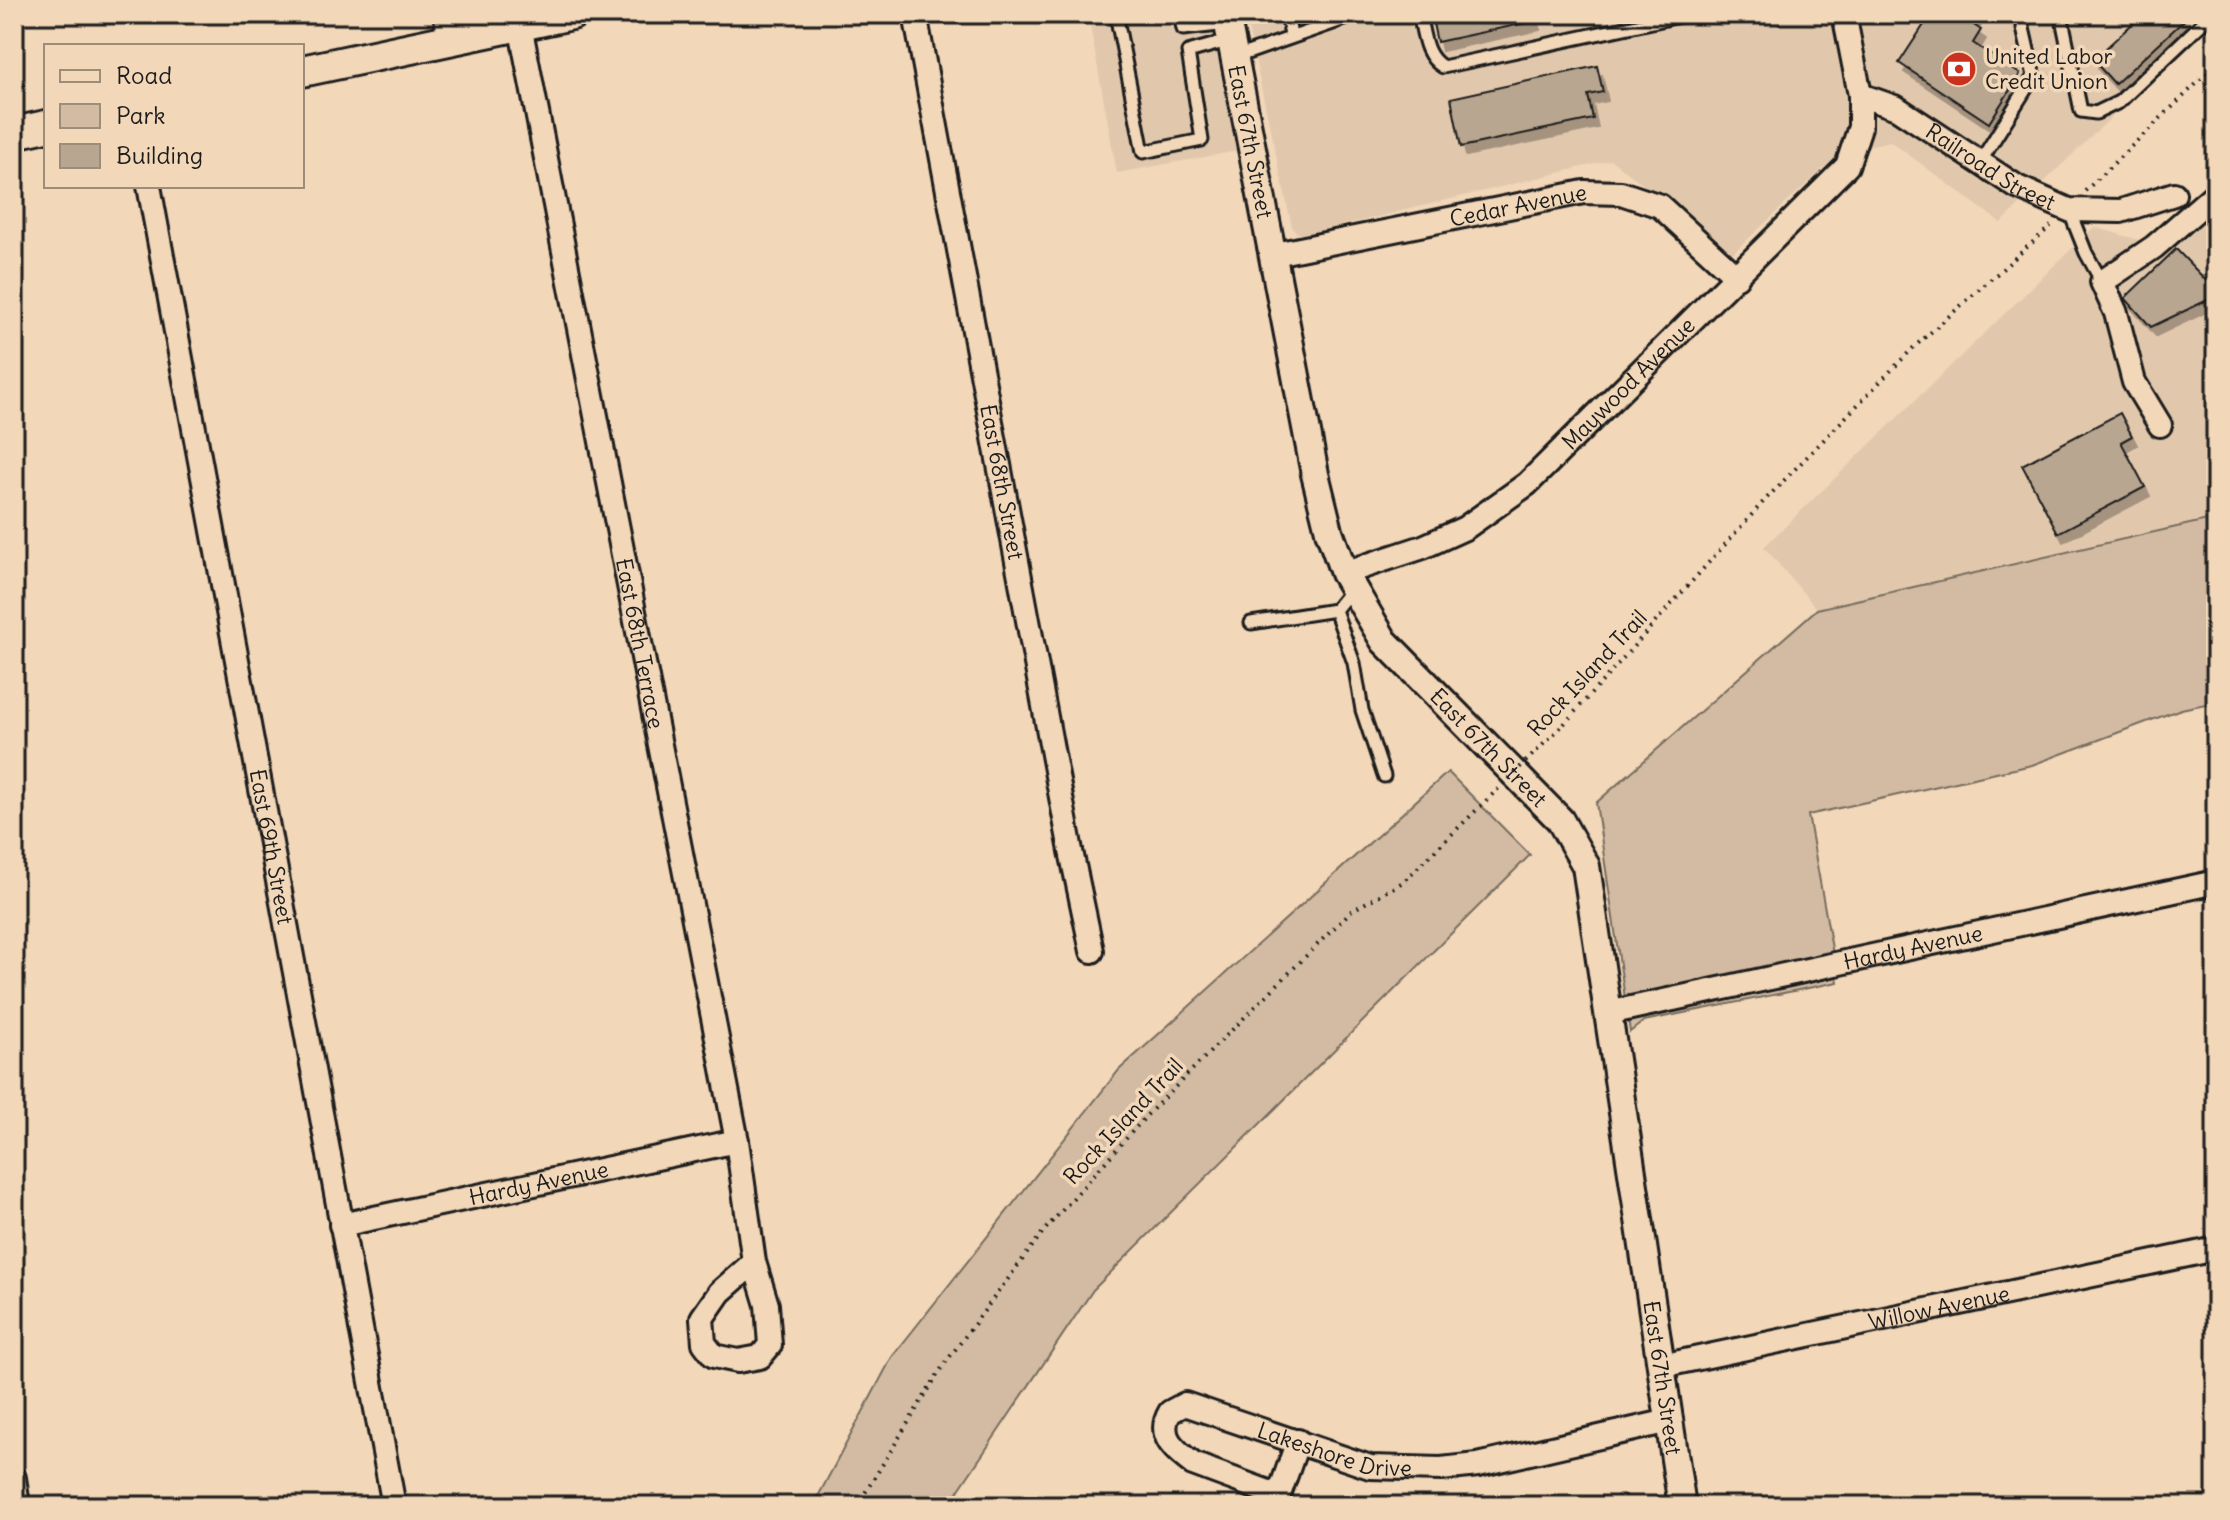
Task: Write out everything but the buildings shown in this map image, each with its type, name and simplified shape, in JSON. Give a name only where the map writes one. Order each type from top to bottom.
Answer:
[{"type":"main road","points":[[304,70],[448,27],[520,25],[572,14]]},
{"type":"main road","points":[[14,133],[44,126]]},
{"type":"street","name":"East 68th Street","points":[[915,14],[1092,951]]},
{"type":"street","name":"Maywood Avenue","points":[[1348,581],[1465,528],[1527,484],[1847,166],[1860,127],[1860,95],[1844,14]]},
{"type":"street","name":"East 68th Terrace","points":[[520,25],[737,1141],[754,1262]]},
{"type":"street","name":"East 67th Street","points":[[1230,34],[1275,254],[1315,474],[1329,531],[1348,581],[1384,641],[1560,820],[1586,866],[1682,1506]]},
{"type":"street","name":"Railroad Street","points":[[1860,95],[1897,108],[2017,187],[2068,210],[2121,211],[2174,194]]},
{"type":"street","name":"East 69th Street","points":[[149,188],[394,1506]]},
{"type":"street","name":"Cedar Avenue","points":[[1275,254],[1584,192],[1621,193],[1660,206],[1737,277]]},
{"type":"street","points":[[2160,425],[2134,382],[2116,313],[2102,282],[2154,247],[2216,193]]},
{"type":"street","name":"Hardy Avenue","points":[[1608,1013],[2216,882]]},
{"type":"street","name":"Hardy Avenue","points":[[341,1225],[737,1141]]},
{"type":"street","name":"Willow Avenue","points":[[1661,1366],[2216,1249]]},
{"type":"street","name":"Lakeshore Drive","points":[[1277,1501],[1193,1464],[1168,1441],[1164,1433],[1170,1412],[1185,1404],[1370,1467],[1441,1469],[1478,1465],[1669,1421]]},
{"type":"street","points":[[1277,1501],[1298,1441]]},
{"type":"street","points":[[14,1478],[18,1506]]},
{"type":"lane","points":[[1116,14],[1143,152],[1202,140],[1188,52],[1230,34]]},
{"type":"lane","points":[[1180,14],[1183,29],[1291,36],[1323,19],[1359,14]]},
{"type":"lane","points":[[1287,14],[1291,36]]},
{"type":"lane","points":[[1419,14],[1433,61],[1443,67],[1689,14]]},
{"type":"lane","points":[[1623,14],[1626,28]]},
{"type":"lane","points":[[2061,14],[2081,111],[2096,113],[2119,102],[2212,14]]},
{"type":"lane","points":[[1980,162],[2034,76],[2023,28]]},
{"type":"lane","points":[[2068,210],[2102,282]]},
{"type":"lane","points":[[1348,581],[1335,610],[1354,663],[1362,710],[1384,776]]},
{"type":"lane","points":[[1251,623],[1335,610]]},
{"type":"path","name":"Rock Island Trail","points":[[857,1506],[943,1366],[1043,1232],[1148,1114],[1351,911],[1403,882],[1497,790],[1564,724],[1774,490],[1913,348],[2068,210],[2120,155],[2216,65]]},
{"type":"shaded area","points":[[1088,14],[1213,14],[1243,150],[1117,173]]},
{"type":"shaded area","points":[[1245,14],[2216,14],[2216,17],[2001,223],[1890,141],[1841,152],[1733,253],[1611,160],[1304,235],[1297,233],[1292,227]]},
{"type":"shaded area","points":[[2216,191],[2216,518],[1817,609],[1764,547],[2094,227],[2163,247]]},
{"type":"green space","points":[[2216,518],[2216,702],[2181,709],[2032,765],[1808,815],[1838,982],[1644,1021],[1630,1032],[1596,803],[1817,609]]},
{"type":"green space","points":[[1448,772],[1530,855],[1093,1290],[948,1506],[813,1506],[892,1357],[1119,1070]]},
{"type":"place","name":"United Labor Credit Union","points":[[1959,69]]}]
